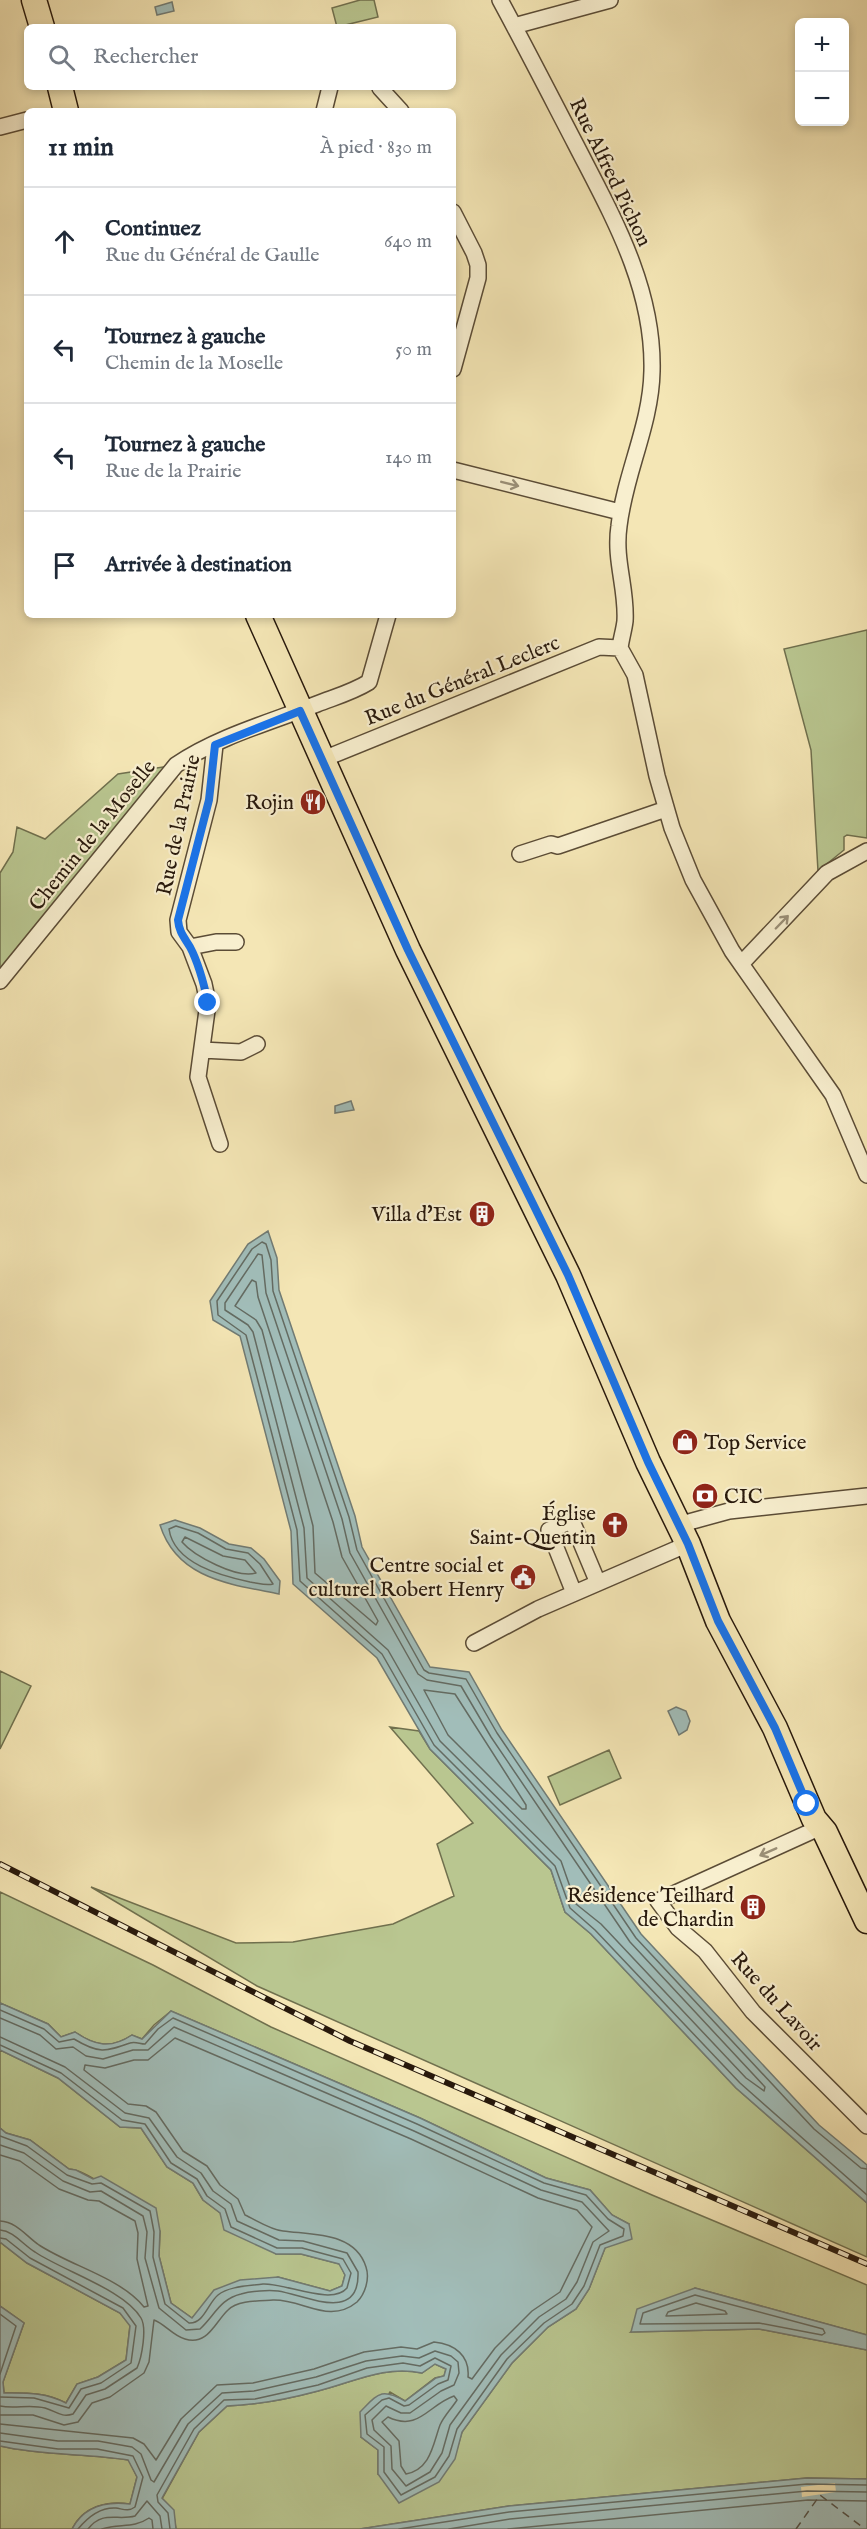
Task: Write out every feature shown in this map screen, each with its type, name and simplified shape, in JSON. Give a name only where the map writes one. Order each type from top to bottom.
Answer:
[{"type":"main road","points":[[34,0],[41,24]]},
{"type":"main road","points":[[259,618],[408,950],[568,1275],[648,1462],[683,1535],[718,1621],[749,1675],[814,1819],[821,1827],[867,1921]]},
{"type":"street","name":"Rue Alfred Pichon","points":[[500,0],[623,236],[646,304],[652,347],[651,391],[647,416],[620,512],[618,566],[625,621],[620,648]]},
{"type":"street","points":[[514,26],[610,0]]},
{"type":"street","points":[[325,108],[329,90]]},
{"type":"street","points":[[382,90],[397,108]]},
{"type":"street","points":[[0,127],[24,121]]},
{"type":"street","points":[[456,218],[478,265],[478,278],[456,358]]},
{"type":"street","points":[[456,471],[620,512]]},
{"type":"street","name":"Chemin de la Moselle","points":[[0,981],[166,774],[188,757],[369,682],[387,618]]},
{"type":"street","name":"Rue du Général Leclerc","points":[[321,760],[599,647],[620,648]]},
{"type":"street","points":[[620,648],[635,675],[666,809],[693,880],[718,928],[741,964],[833,1095],[867,1175]]},
{"type":"street","name":"Rue de la Prairie","points":[[215,745],[209,800],[178,920],[179,932],[190,947],[208,1003],[198,1077],[220,1144]]},
{"type":"street","points":[[520,854],[551,844],[558,846],[666,809]]},
{"type":"street","points":[[741,964],[827,873],[867,851]]},
{"type":"street","points":[[190,947],[216,942],[236,942]]},
{"type":"street","points":[[202,1050],[241,1052],[257,1044]]},
{"type":"street","points":[[474,1643],[598,1583],[729,1511],[867,1496]]},
{"type":"street","points":[[574,1593],[549,1530],[572,1521],[598,1583]]},
{"type":"street","name":"Rue du Lavoir","points":[[821,1827],[658,1901],[678,1928],[705,1952],[753,2012],[867,2126]]},
{"type":"green space","points":[[360,0],[374,0],[378,17],[349,24],[336,24],[332,8]]},
{"type":"green space","points":[[867,630],[867,838],[847,835],[844,837],[844,850],[818,871],[811,750],[784,649]]},
{"type":"green space","points":[[176,765],[0,981],[0,873],[13,852],[17,827],[45,839],[118,774]]},
{"type":"green space","points":[[0,1671],[31,1686],[0,1749]]},
{"type":"green space","points":[[390,1727],[419,1731],[430,1749],[551,1870],[565,1912],[591,1934],[736,2088],[867,2203],[867,2257],[257,1986],[91,1887],[236,1943],[293,1942],[393,1924],[454,1896],[437,1844],[473,1823]]},
{"type":"green space","points":[[609,1750],[621,1778],[560,1805],[548,1777]]},
{"type":"green space","points":[[0,1892],[153,1965],[271,2027],[652,2195],[867,2285],[867,2335],[695,2288],[631,2332],[759,2329],[867,2350],[867,2479],[807,2478],[509,2506],[360,2529],[176,2529],[173,2510],[162,2499],[199,2432],[227,2406],[284,2399],[382,2373],[408,2371],[422,2373],[435,2364],[446,2369],[444,2376],[435,2378],[405,2401],[390,2392],[361,2437],[378,2450],[378,2474],[454,2459],[462,2432],[512,2363],[548,2327],[576,2309],[589,2289],[605,2248],[629,2224],[612,2215],[590,2190],[546,2178],[420,2118],[171,2011],[142,2039],[132,2035],[117,2042],[103,2044],[89,2040],[75,2032],[61,2037],[48,2024],[0,2003]]},
{"type":"green space","points":[[0,2050],[58,2078],[120,2127],[141,2128],[167,2167],[193,2183],[203,2200],[276,2254],[301,2254],[340,2264],[345,2275],[342,2286],[330,2291],[278,2277],[201,2308],[192,2318],[171,2303],[159,2256],[160,2231],[104,2185],[91,2177],[69,2169],[30,2140],[6,2133],[0,2128]]},
{"type":"green space","points":[[0,2242],[27,2263],[120,2313],[130,2325],[126,2360],[98,2377],[77,2384],[66,2403],[44,2395],[4,2393],[3,2382],[24,2323],[0,2306]]},
{"type":"green space","points":[[0,2446],[129,2460],[137,2477],[130,2504],[104,2504],[89,2510],[82,2515],[72,2529],[0,2529]]},
{"type":"water","points":[[172,2],[174,11],[157,15],[155,7]]},
{"type":"water","points":[[351,1101],[354,1110],[335,1113],[335,1106]]},
{"type":"water","points":[[268,1231],[277,1258],[279,1290],[355,1516],[362,1547],[430,1667],[469,1672],[502,1730],[641,1934],[819,2125],[867,2165],[867,2203],[736,2088],[591,1934],[565,1912],[551,1870],[430,1749],[377,1658],[293,1584],[291,1531],[240,1336],[213,1320],[210,1301],[248,1244]]},
{"type":"water","points":[[175,1520],[200,1528],[229,1544],[251,1548],[264,1559],[280,1581],[279,1594],[224,1582],[192,1568],[168,1543],[160,1525]]},
{"type":"water","points":[[676,1707],[686,1711],[690,1721],[687,1730],[679,1735],[668,1711]]},
{"type":"water","points":[[0,2003],[48,2024],[61,2037],[75,2032],[96,2043],[103,2044],[117,2042],[132,2035],[142,2039],[171,2011],[420,2118],[546,2178],[590,2190],[612,2215],[629,2224],[632,2239],[605,2248],[589,2289],[576,2309],[548,2327],[512,2363],[462,2432],[455,2459],[439,2482],[399,2503],[378,2474],[378,2450],[361,2437],[360,2412],[380,2394],[390,2394],[405,2401],[436,2378],[444,2376],[446,2369],[435,2364],[422,2373],[395,2371],[382,2373],[284,2399],[227,2406],[199,2432],[162,2498],[174,2510],[176,2529],[72,2529],[89,2510],[112,2503],[130,2504],[137,2477],[128,2460],[0,2446],[0,2306],[24,2323],[3,2382],[4,2393],[43,2395],[66,2403],[77,2384],[98,2377],[126,2360],[130,2326],[120,2313],[27,2263],[0,2242],[0,2128],[6,2133],[30,2140],[69,2169],[93,2179],[101,2176],[156,2208],[160,2231],[159,2256],[171,2303],[192,2318],[214,2290],[240,2280],[278,2277],[330,2291],[342,2286],[345,2275],[339,2264],[301,2254],[276,2254],[224,2230],[220,2213],[203,2200],[193,2183],[167,2167],[141,2128],[120,2127],[58,2078],[0,2050]]},
{"type":"water","points":[[695,2288],[867,2335],[867,2350],[759,2329],[631,2332],[637,2309]]},
{"type":"water","points":[[807,2478],[867,2479],[867,2529],[360,2529],[509,2506]]},
{"type":"pier","points":[[835,2483],[836,2492],[802,2497],[801,2487]]},
{"type":"ferry route","points":[[796,2529],[820,2495],[865,2529]]},
{"type":"railway","points":[[0,1864],[350,2041],[867,2264]]},
{"type":"place","name":"Rojin","points":[[313,802]]},
{"type":"place","name":"Villa d'Est","points":[[482,1214]]},
{"type":"place","name":"Top Service","points":[[685,1442]]},
{"type":"place","name":"CIC","points":[[705,1496]]},
{"type":"place","name":"Église Saint-Quentin","points":[[615,1525]]},
{"type":"place","name":"Centre social et culturel Robert Henry","points":[[523,1577]]},
{"type":"place","name":"Résidence Teilhard de Chardin","points":[[753,1907]]},
{"type":"route","points":[[208,1003],[204,984],[190,947],[179,932],[178,920],[209,800],[215,745],[260,725],[300,711],[408,950],[568,1275],[648,1462],[688,1544],[718,1621],[738,1654],[775,1728],[807,1804]]}]
